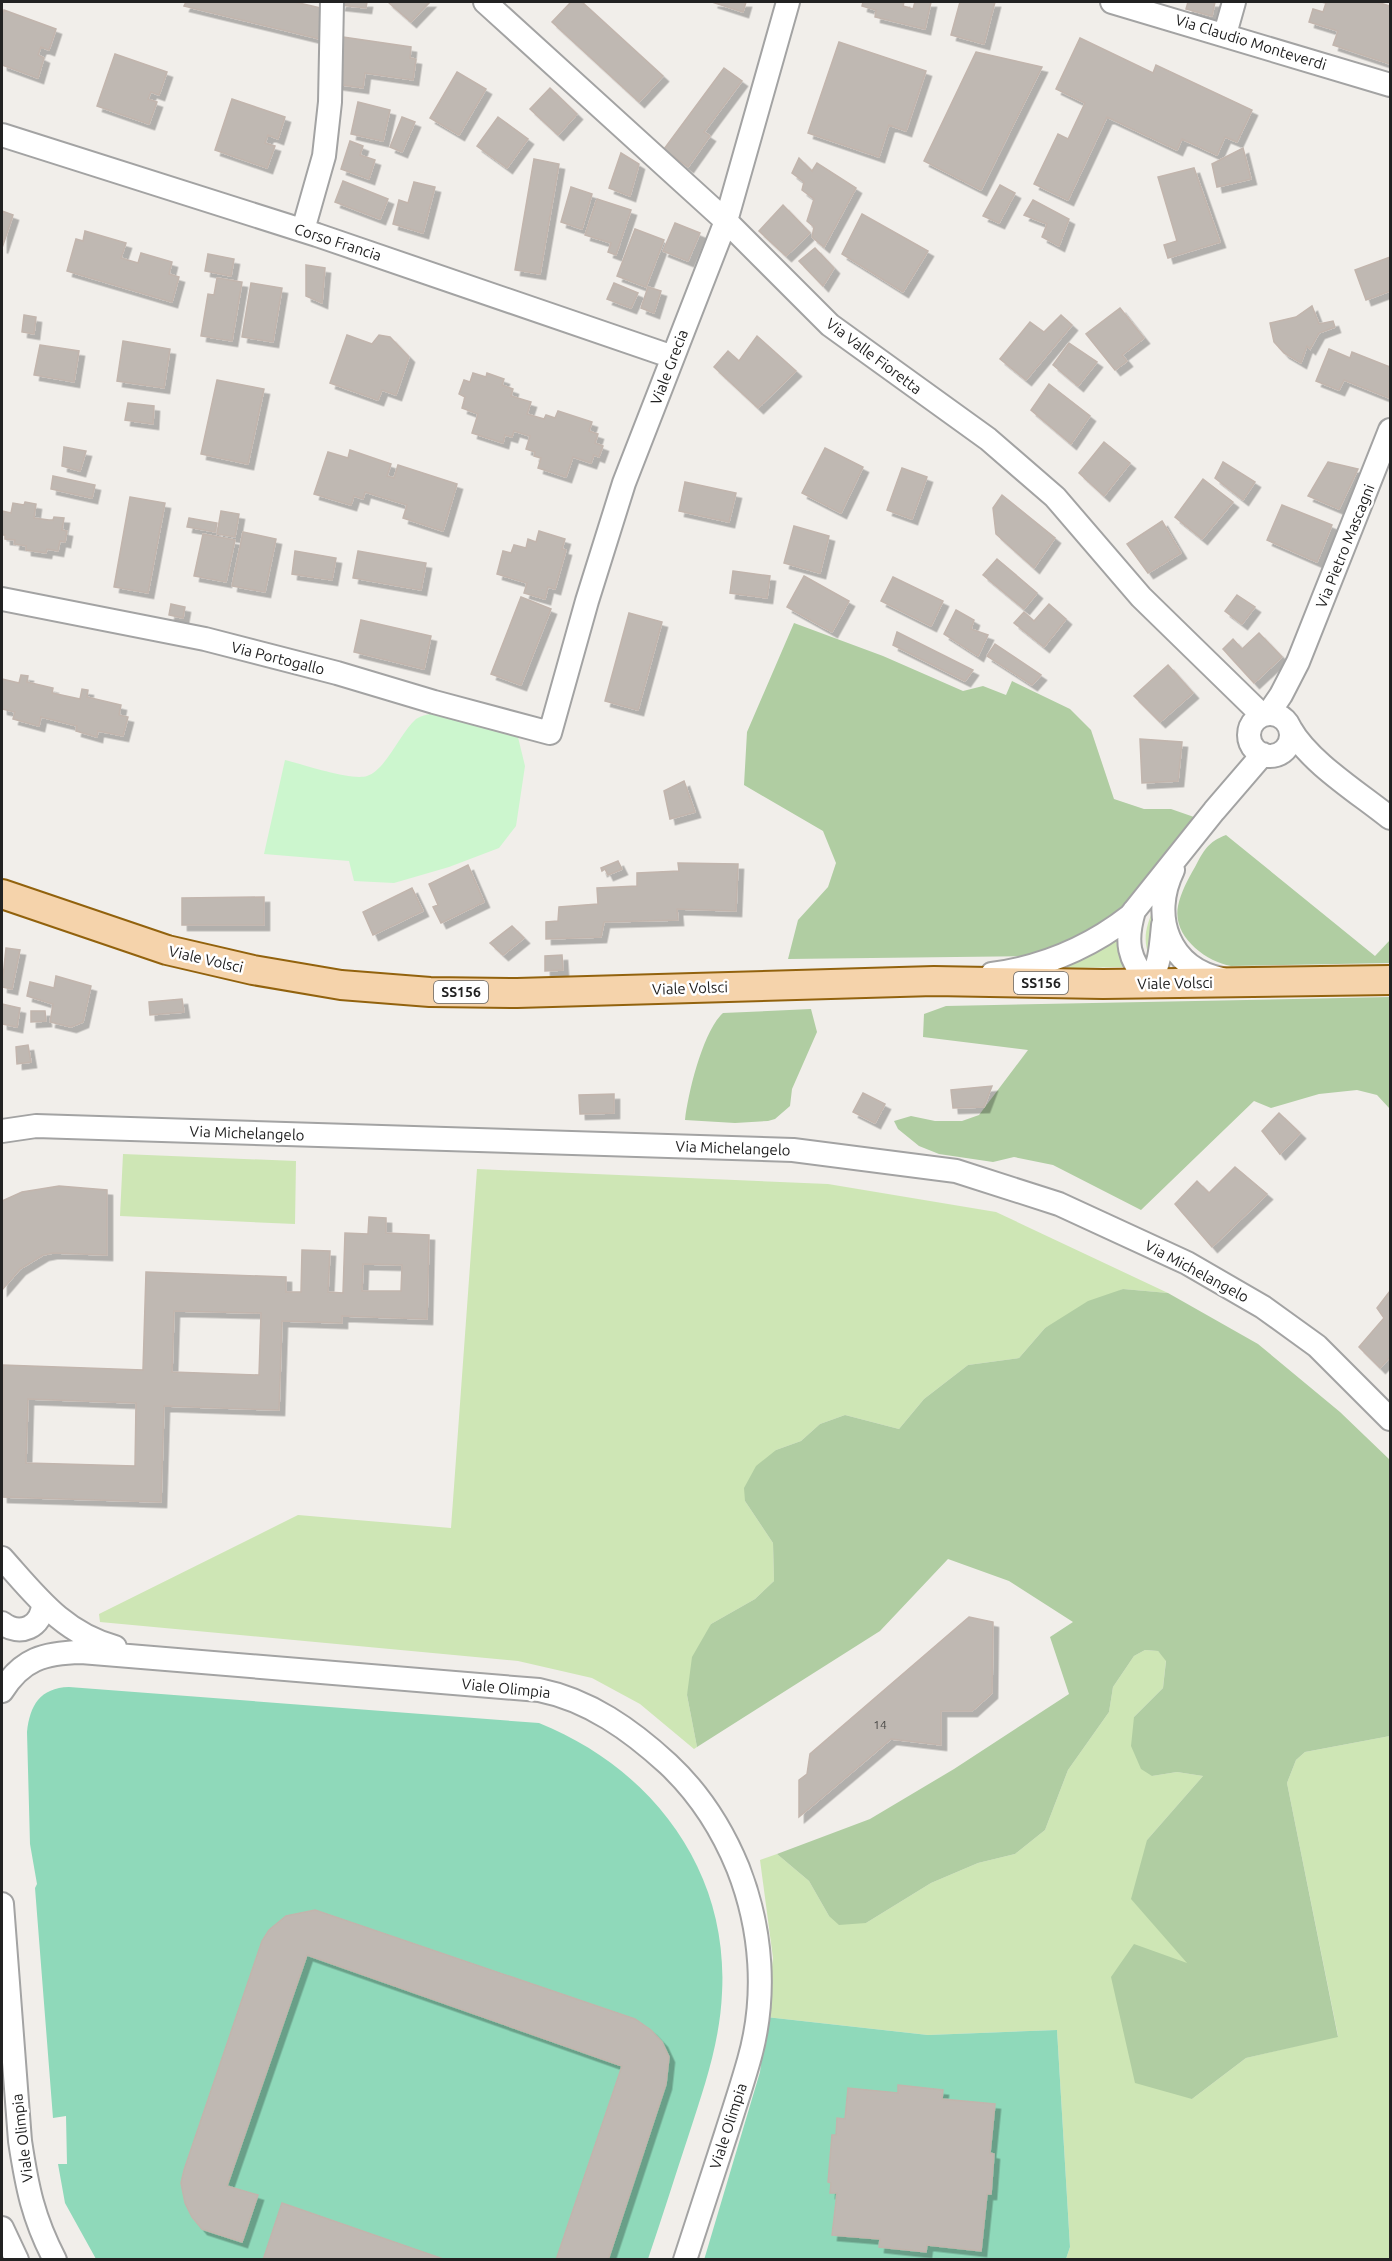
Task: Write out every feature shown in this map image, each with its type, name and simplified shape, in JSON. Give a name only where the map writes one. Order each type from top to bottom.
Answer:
[{"type":"main road","name":"Viale Volsci","points":[[2,894],[166,950],[253,970],[341,985],[430,992],[517,993],[934,981],[1149,984],[1390,980]]},
{"type":"street","points":[[303,230],[324,156],[330,102],[332,2]]},
{"type":"street","name":"Via Valle Fioretta","points":[[485,2],[726,221],[830,325],[988,439],[1055,496],[1141,597],[1208,662],[1269,732],[1323,765],[1390,818]]},
{"type":"street","name":"Viale Grecia","points":[[550,733],[587,601],[621,493],[726,221],[788,2]]},
{"type":"street","name":"Via Claudio Monteverdi","points":[[1112,2],[1390,85]]},
{"type":"street","points":[[1225,34],[1234,2]]},
{"type":"street","name":"Corso Francia","points":[[2,135],[303,230],[673,357]]},
{"type":"street","name":"Via Pietro Mascagni","points":[[934,981],[996,973],[1056,959],[1114,928],[1134,911],[1184,850],[1269,732],[1281,695],[1298,662],[1390,430]]},
{"type":"street","name":"Via Portogallo","points":[[2,599],[205,639],[337,673],[550,733]]},
{"type":"street","name":"Via Pietro Mascagni","points":[[1149,984],[1155,974],[1159,959],[1165,891],[1171,873],[1184,850]]},
{"type":"street","points":[[1134,911],[1130,924],[1130,955],[1137,970],[1149,984]]},
{"type":"street","name":"Via Pietro Mascagni","points":[[1164,921],[1175,949],[1188,965],[1208,976],[1238,982]]},
{"type":"street","name":"Via Michelangelo","points":[[2,1131],[36,1126],[793,1150],[956,1171],[1059,1204],[1187,1263],[1263,1307],[1317,1346],[1390,1419]]},
{"type":"street","name":"Viale Olimpia","points":[[2,1558],[60,1620],[86,1636],[105,1644],[152,1656]]},
{"type":"street","points":[[2,1623],[15,1630],[28,1628],[40,1619],[43,1604]]},
{"type":"street","name":"Viale Olimpia","points":[[2,1691],[22,1667],[51,1654],[81,1652],[152,1656],[539,1690],[557,1693],[604,1715],[630,1731],[679,1774],[718,1825],[746,1887],[760,1956],[757,2022],[750,2058],[685,2259]]},
{"type":"street","name":"Viale Olimpia","points":[[2,1904],[21,2150],[29,2197],[36,2219],[55,2259]]},
{"type":"street","points":[[2,2228],[17,2259]]},
{"type":"green space","points":[[794,623],[883,656],[963,691],[983,686],[1006,695],[1012,681],[1070,709],[1091,730],[1114,799],[1144,809],[1171,809],[1194,817],[1160,867],[1122,909],[1093,931],[1029,956],[788,959],[798,920],[828,887],[836,863],[823,831],[744,785],[747,732]]},
{"type":"green space","points":[[438,712],[517,733],[525,766],[516,826],[499,848],[449,867],[394,883],[354,881],[349,861],[264,854],[285,760],[339,774],[367,776],[387,759],[416,719]]},
{"type":"green space","points":[[1226,835],[1375,956],[1390,940],[1390,963],[1231,966],[1201,953],[1185,937],[1180,927],[1177,917],[1178,906],[1185,886],[1204,851]]},
{"type":"green space","points":[[1154,908],[1154,937],[1150,958],[1146,945],[1146,933]]},
{"type":"green space","points":[[1126,931],[1126,967],[1066,968],[1106,946]]},
{"type":"green space","points":[[1390,997],[1390,1109],[1377,1095],[1357,1090],[1319,1094],[1271,1108],[1254,1101],[1141,1210],[1053,1165],[1014,1157],[993,1162],[939,1154],[919,1146],[898,1129],[894,1121],[911,1116],[935,1121],[962,1121],[979,1115],[1028,1050],[923,1037],[924,1014],[946,1006]]},
{"type":"green space","points":[[811,1009],[817,1032],[792,1089],[790,1106],[775,1119],[768,1121],[735,1123],[685,1120],[689,1094],[703,1048],[723,1013]]},
{"type":"green space","points":[[123,1154],[296,1161],[295,1224],[120,1216]]},
{"type":"green space","points":[[477,1169],[828,1184],[996,1212],[1168,1293],[1123,1289],[1045,1328],[1019,1358],[968,1365],[924,1399],[899,1429],[845,1415],[820,1424],[801,1441],[776,1450],[745,1501],[773,1543],[774,1581],[755,1599],[711,1624],[687,1695],[697,1747],[694,1749],[640,1704],[592,1678],[518,1661],[100,1622],[99,1614],[298,1515],[451,1528]]},
{"type":"green space","points":[[1123,1289],[1168,1293],[1258,1344],[1340,1412],[1390,1460],[1390,1736],[1305,1752],[1296,1760],[1287,1783],[1338,2037],[1246,2058],[1192,2099],[1135,2083],[1111,1977],[1134,1944],[1187,1963],[1131,1899],[1147,1840],[1203,1776],[1177,1772],[1152,1776],[1141,1769],[1131,1746],[1134,1717],[1163,1688],[1166,1661],[1158,1651],[1145,1650],[1134,1656],[1113,1687],[1109,1712],[1068,1770],[1045,1830],[1015,1854],[978,1863],[931,1883],[866,1923],[839,1925],[829,1916],[809,1881],[777,1854],[870,1819],[954,1769],[1069,1694],[1050,1637],[1073,1622],[1009,1581],[948,1559],[880,1631],[697,1747],[687,1695],[692,1657],[711,1624],[755,1599],[774,1581],[773,1543],[745,1501],[744,1488],[756,1466],[776,1450],[801,1441],[820,1424],[845,1415],[899,1429],[924,1399],[968,1365],[1019,1358],[1045,1328],[1088,1301]]},
{"type":"green space","points":[[1145,1650],[1158,1651],[1166,1660],[1163,1688],[1134,1717],[1152,1776],[1177,1772],[1203,1776],[1147,1840],[1188,1964],[1192,2099],[1246,2058],[1338,2036],[1287,1783],[1296,1760],[1305,1752],[1390,1736],[1390,2259],[1066,2259],[1070,2247],[1057,2030],[928,2035],[766,2017],[773,1958],[760,1860],[777,1854],[809,1881],[829,1916],[866,1923],[931,1883],[978,1863],[1015,1854],[1045,1830],[1068,1770],[1109,1712],[1113,1687],[1134,1656]]},
{"type":"green space","points":[[69,1687],[539,1723],[579,1742],[616,1767],[648,1796],[675,1828],[697,1865],[712,1905],[721,1948],[722,1993],[718,2029],[710,2065],[648,2259],[96,2259],[65,2203],[58,2164],[67,2164],[66,2116],[53,2118],[35,1888],[37,1884],[30,1844],[28,1722],[38,1700],[51,1691]]},
{"type":"green space","points":[[766,2017],[928,2035],[1057,2030],[1070,2247],[1066,2259],[704,2260],[760,2072]]},
{"type":"building","points":[[186,2],[295,2],[321,8],[320,39],[184,6]]},
{"type":"building","points":[[341,2],[367,2],[366,8],[340,5]]},
{"type":"building","points":[[388,2],[430,2],[411,22]]},
{"type":"building","points":[[571,2],[582,2],[663,76],[639,102],[552,22]]},
{"type":"building","points":[[712,2],[746,2],[743,12]]},
{"type":"building","points":[[863,2],[904,2],[903,6],[913,9],[915,2],[931,2],[925,29],[875,17],[876,10],[862,6]]},
{"type":"building","points":[[960,2],[995,2],[984,44],[951,35]]},
{"type":"building","points":[[1188,2],[1215,2],[1212,16],[1186,9]]},
{"type":"building","points":[[1321,2],[1377,2],[1390,6],[1390,64],[1333,45],[1338,31],[1309,22],[1313,9],[1323,12],[1326,3]]},
{"type":"building","points":[[4,10],[56,29],[49,50],[41,47],[38,55],[44,58],[38,78],[2,65]]},
{"type":"building","points":[[343,37],[411,47],[410,58],[416,59],[413,80],[365,73],[363,88],[336,84]]},
{"type":"building","points":[[1080,38],[1153,73],[1156,65],[1252,110],[1237,142],[1225,137],[1217,155],[1182,139],[1177,150],[1107,117],[1068,200],[1034,184],[1058,134],[1068,139],[1085,103],[1056,89]]},
{"type":"building","points":[[839,42],[926,71],[906,131],[889,125],[879,157],[808,133]]},
{"type":"building","points":[[976,52],[1042,67],[981,190],[924,161]]},
{"type":"building","points":[[115,54],[167,72],[159,95],[151,92],[148,99],[157,102],[149,124],[97,106]]},
{"type":"building","points":[[724,68],[742,81],[704,132],[710,136],[688,167],[664,149]]},
{"type":"building","points":[[457,72],[486,89],[459,135],[430,118]]},
{"type":"building","points":[[550,88],[577,114],[558,135],[530,109]]},
{"type":"building","points":[[232,99],[285,117],[278,139],[268,135],[265,143],[275,146],[267,168],[215,150]]},
{"type":"building","points":[[358,102],[390,110],[383,141],[351,134]]},
{"type":"building","points":[[402,117],[415,122],[402,152],[390,147]]},
{"type":"building","points":[[498,117],[528,139],[507,168],[477,146]]},
{"type":"building","points":[[350,141],[363,146],[360,155],[375,160],[369,179],[341,169]]},
{"type":"building","points":[[1243,148],[1251,179],[1217,187],[1212,164]]},
{"type":"building","points":[[621,153],[639,164],[630,196],[609,188]]},
{"type":"building","points":[[799,158],[812,171],[817,163],[856,188],[824,247],[812,237],[814,227],[807,221],[814,199],[802,190],[804,182],[792,173]]},
{"type":"building","points":[[534,159],[559,164],[540,274],[515,270]]},
{"type":"building","points":[[1194,168],[1220,242],[1168,258],[1164,245],[1177,241],[1158,177]]},
{"type":"building","points":[[343,181],[388,199],[380,219],[335,202]]},
{"type":"building","points":[[414,182],[435,187],[423,233],[393,224],[399,200],[408,203]]},
{"type":"building","points":[[1000,185],[1015,193],[999,223],[983,216]]},
{"type":"building","points":[[571,187],[592,194],[582,229],[561,222]]},
{"type":"building","points":[[597,199],[631,210],[616,255],[608,252],[611,243],[585,235]]},
{"type":"building","points":[[1033,200],[1069,219],[1059,246],[1042,237],[1047,224],[1024,215]]},
{"type":"building","points":[[783,205],[810,233],[786,256],[759,231]]},
{"type":"building","points":[[2,211],[13,215],[2,248]]},
{"type":"building","points":[[862,214],[928,251],[903,292],[842,254]]},
{"type":"building","points":[[675,223],[700,233],[688,261],[663,251]]},
{"type":"building","points":[[635,229],[664,240],[646,287],[617,276]]},
{"type":"building","points":[[85,231],[126,243],[121,258],[138,263],[141,253],[172,262],[169,274],[179,277],[172,302],[67,271],[76,239],[83,241]]},
{"type":"building","points":[[815,248],[834,268],[823,286],[799,261]]},
{"type":"building","points":[[208,254],[234,259],[231,276],[205,271]]},
{"type":"building","points":[[1390,257],[1390,291],[1366,300],[1355,270]]},
{"type":"building","points":[[306,265],[325,268],[322,303],[306,296]]},
{"type":"building","points":[[217,278],[242,282],[232,341],[201,336],[208,294],[214,295]]},
{"type":"building","points":[[251,283],[282,288],[273,342],[242,337]]},
{"type":"building","points":[[614,283],[638,293],[631,308],[607,299]]},
{"type":"building","points":[[648,287],[661,291],[654,313],[641,308]]},
{"type":"building","points":[[1312,306],[1319,324],[1333,321],[1335,327],[1319,333],[1310,349],[1307,346],[1301,363],[1284,353],[1274,342],[1270,323],[1296,317]]},
{"type":"building","points":[[1120,308],[1144,338],[1122,355],[1127,361],[1115,370],[1086,334]]},
{"type":"building","points":[[24,315],[36,317],[34,334],[22,332]]},
{"type":"building","points":[[1061,315],[1072,325],[1026,380],[1000,359],[1030,322],[1044,332]]},
{"type":"building","points":[[347,335],[372,344],[379,335],[390,337],[409,357],[396,395],[382,390],[378,400],[330,383]]},
{"type":"building","points":[[757,336],[796,371],[758,408],[714,367],[728,351],[739,361]]},
{"type":"building","points":[[123,341],[170,349],[164,388],[117,381]]},
{"type":"building","points":[[1069,343],[1097,362],[1078,386],[1053,365]]},
{"type":"building","points":[[40,345],[79,351],[74,382],[34,375]]},
{"type":"building","points":[[1329,349],[1350,358],[1352,352],[1390,367],[1389,398],[1344,380],[1339,390],[1316,381]]},
{"type":"building","points":[[473,373],[486,377],[487,373],[504,379],[502,385],[513,389],[511,396],[531,402],[527,414],[544,419],[546,415],[555,418],[558,411],[592,422],[589,431],[598,434],[595,443],[603,446],[599,457],[594,455],[591,463],[573,457],[566,477],[538,468],[541,458],[534,456],[535,452],[526,449],[530,436],[514,431],[512,437],[505,435],[503,443],[472,433],[478,414],[462,408],[465,397],[459,394],[464,380],[470,382]]},
{"type":"building","points":[[217,380],[264,389],[248,464],[201,454]]},
{"type":"building","points":[[1049,384],[1090,416],[1071,444],[1031,410]]},
{"type":"building","points":[[128,403],[154,406],[153,424],[125,420]]},
{"type":"building","points":[[1104,442],[1130,463],[1104,496],[1079,473]]},
{"type":"building","points":[[64,447],[86,451],[80,471],[62,466]]},
{"type":"building","points":[[825,448],[863,467],[841,513],[802,493]]},
{"type":"building","points":[[350,450],[391,464],[387,476],[394,478],[398,465],[457,484],[443,531],[403,518],[407,505],[365,492],[363,499],[354,496],[351,505],[314,494],[328,452],[348,458]]},
{"type":"building","points":[[1223,462],[1255,482],[1243,500],[1215,478]]},
{"type":"building","points":[[1328,462],[1358,469],[1339,509],[1308,496]]},
{"type":"building","points":[[902,468],[927,477],[912,519],[887,510]]},
{"type":"building","points":[[53,476],[95,485],[92,498],[51,489]]},
{"type":"building","points":[[1203,479],[1233,502],[1202,539],[1175,517]]},
{"type":"building","points":[[685,482],[736,493],[729,522],[679,511]]},
{"type":"building","points":[[1002,495],[1055,538],[1034,568],[996,534],[993,508]]},
{"type":"building","points":[[130,497],[165,503],[148,593],[114,587]]},
{"type":"building","points":[[25,502],[36,504],[34,518],[53,520],[54,517],[64,518],[62,530],[67,531],[65,542],[60,541],[58,551],[47,549],[46,553],[26,550],[26,546],[14,544],[15,540],[5,539],[5,535],[2,535],[2,511],[11,513],[13,503],[24,505]]},
{"type":"building","points":[[1282,505],[1332,525],[1317,562],[1267,540]]},
{"type":"building","points":[[221,511],[239,514],[235,537],[217,534]]},
{"type":"building","points":[[189,518],[217,523],[215,532],[187,527]]},
{"type":"building","points":[[1162,521],[1181,553],[1148,573],[1127,544]]},
{"type":"building","points":[[794,526],[829,536],[820,573],[784,563]]},
{"type":"building","points":[[539,531],[565,539],[562,549],[566,550],[555,589],[548,587],[545,599],[524,593],[527,583],[497,574],[503,551],[511,553],[514,545],[526,548],[528,539],[536,542]]},
{"type":"building","points":[[243,532],[276,539],[265,592],[232,586]]},
{"type":"building","points":[[203,534],[235,540],[226,582],[194,576]]},
{"type":"building","points":[[295,551],[336,558],[332,580],[292,574]]},
{"type":"building","points":[[358,551],[426,563],[421,590],[353,578]]},
{"type":"building","points":[[997,559],[1037,593],[1024,609],[983,575]]},
{"type":"building","points":[[733,571],[770,576],[767,598],[730,593]]},
{"type":"building","points":[[804,576],[849,601],[832,632],[787,607]]},
{"type":"building","points":[[893,577],[943,601],[931,626],[881,601]]},
{"type":"building","points":[[1237,595],[1255,607],[1242,624],[1225,611]]},
{"type":"building","points":[[521,597],[551,609],[521,685],[491,674]]},
{"type":"building","points":[[171,604],[185,607],[183,618],[169,615]]},
{"type":"building","points":[[1049,604],[1066,619],[1044,647],[1014,623],[1024,612],[1034,621]]},
{"type":"building","points":[[956,610],[974,620],[971,629],[988,635],[978,656],[944,634]]},
{"type":"building","points":[[629,613],[662,622],[638,710],[605,701]]},
{"type":"building","points":[[361,620],[431,636],[424,669],[354,652]]},
{"type":"building","points":[[897,632],[973,670],[965,681],[893,645]]},
{"type":"building","points":[[1259,633],[1282,657],[1254,683],[1223,649],[1233,639],[1242,649]]},
{"type":"building","points":[[995,644],[1041,675],[1032,685],[987,656]]},
{"type":"building","points":[[1168,665],[1193,693],[1160,722],[1134,696]]},
{"type":"building","points":[[21,675],[28,676],[27,682],[53,688],[52,693],[80,699],[82,689],[88,690],[87,697],[121,705],[119,715],[128,717],[123,736],[98,731],[97,737],[76,731],[77,726],[41,717],[39,726],[13,719],[15,712],[2,709],[2,679],[19,683]]},
{"type":"building","points":[[1140,739],[1182,742],[1178,781],[1142,783]]},
{"type":"building","points":[[684,781],[695,812],[670,819],[664,791]]},
{"type":"building","points":[[618,861],[622,869],[608,875],[605,869],[602,871],[601,868]]},
{"type":"building","points":[[678,863],[738,864],[736,911],[677,909],[678,920],[604,922],[601,937],[546,939],[546,922],[558,921],[559,907],[598,904],[597,888],[637,886],[637,873],[679,871]]},
{"type":"building","points":[[468,865],[484,902],[441,923],[433,907],[438,905],[429,884]]},
{"type":"building","points":[[412,888],[423,911],[373,935],[363,912]]},
{"type":"building","points":[[264,897],[264,925],[182,925],[182,898]]},
{"type":"building","points":[[512,926],[524,938],[503,955],[490,943]]},
{"type":"building","points":[[6,948],[20,950],[12,989],[2,987]]},
{"type":"building","points":[[562,955],[563,970],[545,971],[545,956]]},
{"type":"building","points":[[56,976],[91,986],[83,1022],[71,1027],[50,1022],[53,1004],[27,996],[30,982],[54,988]]},
{"type":"building","points":[[182,999],[184,1012],[150,1015],[149,1002]]},
{"type":"building","points":[[2,1004],[20,1008],[17,1027],[2,1024]]},
{"type":"building","points":[[31,1011],[45,1011],[46,1021],[31,1022]]},
{"type":"building","points":[[28,1045],[31,1062],[17,1064],[16,1047]]},
{"type":"building","points":[[992,1086],[984,1107],[953,1108],[951,1090]]},
{"type":"building","points":[[863,1093],[885,1104],[875,1123],[853,1112]]},
{"type":"building","points":[[614,1094],[614,1113],[580,1114],[579,1095]]},
{"type":"building","points":[[1279,1113],[1300,1133],[1280,1154],[1262,1131]]},
{"type":"building","points":[[1235,1167],[1267,1194],[1212,1247],[1175,1204],[1197,1181],[1209,1193]]},
{"type":"building","points":[[59,1186],[107,1190],[107,1255],[53,1253],[43,1255],[20,1269],[2,1290],[2,1201],[22,1192]]},
{"type":"building","points":[[369,1217],[386,1218],[386,1233],[429,1235],[427,1319],[342,1316],[342,1323],[282,1321],[279,1410],[164,1406],[161,1502],[2,1497],[3,1365],[143,1370],[146,1272],[286,1277],[286,1292],[301,1292],[302,1250],[330,1251],[328,1292],[343,1293],[345,1233],[368,1234]],"holes":[[[363,1264],[402,1265],[401,1291],[362,1291]],[[174,1311],[261,1313],[259,1375],[172,1372]],[[28,1399],[136,1403],[135,1466],[26,1463]]]},
{"type":"building","points":[[1390,1291],[1390,1357],[1380,1368],[1359,1347],[1384,1318],[1377,1308]]},
{"type":"building","points":[[969,1617],[993,1622],[992,1693],[972,1711],[941,1711],[941,1745],[891,1739],[799,1817],[799,1780],[807,1774],[810,1754]]},
{"type":"building","points":[[315,1910],[635,2019],[651,2030],[662,2042],[669,2057],[666,2084],[608,2260],[556,2260],[622,2066],[307,1955],[227,2186],[258,2195],[242,2242],[202,2229],[192,2217],[185,2203],[181,2183],[262,1941],[269,1930],[286,1916]]},
{"type":"building","points":[[898,2085],[943,2090],[942,2099],[995,2104],[990,2153],[994,2154],[991,2194],[987,2194],[981,2251],[927,2245],[926,2252],[879,2247],[880,2239],[832,2235],[837,2193],[830,2193],[831,2183],[828,2182],[832,2135],[836,2135],[837,2118],[845,2119],[848,2088],[898,2093]]},
{"type":"building","points":[[282,2203],[446,2260],[263,2260]]}]
